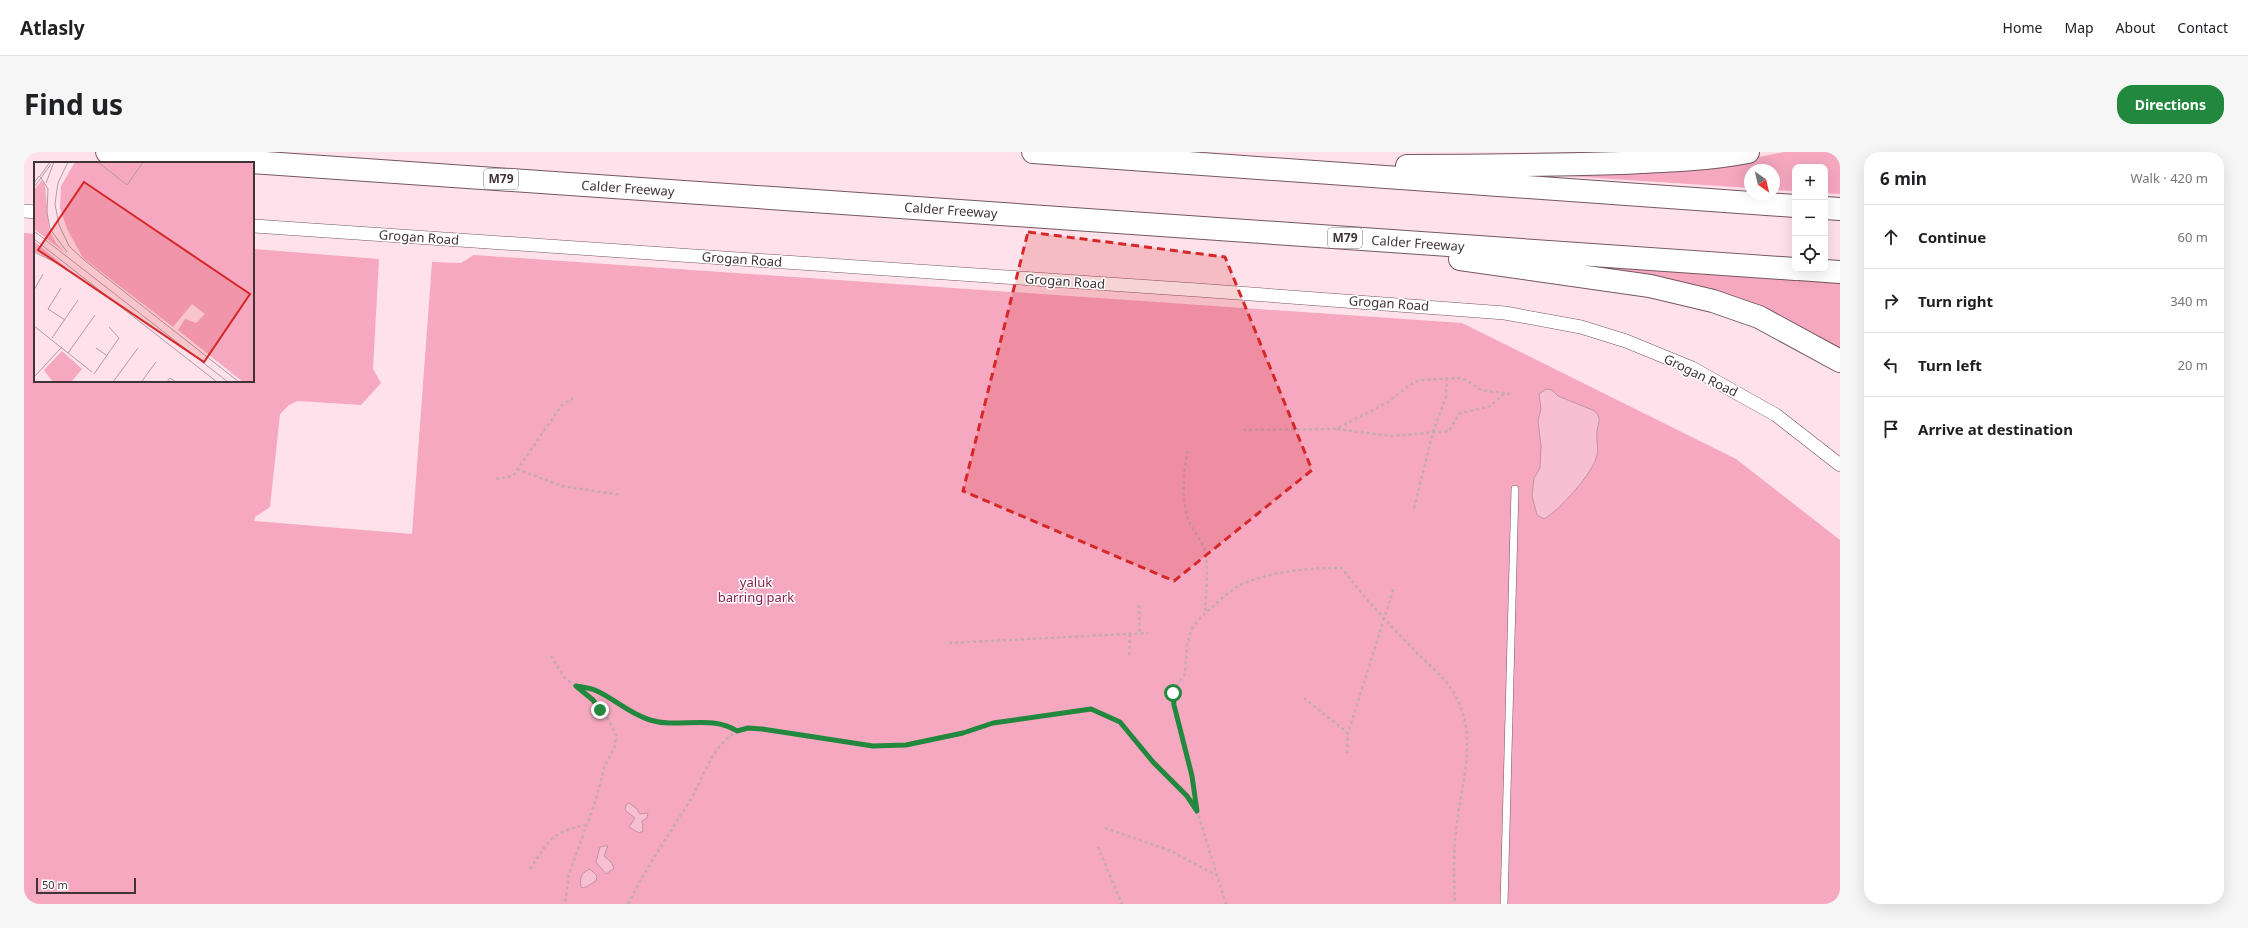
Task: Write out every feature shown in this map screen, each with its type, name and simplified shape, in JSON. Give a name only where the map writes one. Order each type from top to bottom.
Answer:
[{"type":"highway","name":"Calder Freeway","points":[[108,152],[254,162]]},
{"type":"highway","points":[[1032,152],[1792,206]]},
{"type":"highway","points":[[1212,165],[1554,165],[1701,159],[1748,152]]},
{"type":"highway","name":"Calder Freeway","points":[[254,162],[1792,269]]},
{"type":"highway","points":[[895,206],[1437,256],[1650,286],[1739,309],[1777,326],[1840,362]]},
{"type":"highway","points":[[1828,208],[1840,209]]},
{"type":"highway","points":[[1828,271],[1840,272]]},
{"type":"street","points":[[24,211],[34,212]]},
{"type":"street","name":"Grogan Road","points":[[254,226],[1166,287],[1505,313],[1581,327],[1626,341],[1692,368],[1776,415],[1840,465]]},
{"type":"lane","points":[[1504,904],[1515,489]]},
{"type":"path","points":[[1414,508],[1433,432],[1446,397],[1447,378]]},
{"type":"path","points":[[1336,429],[1388,402],[1414,382],[1447,378],[1466,380],[1481,390],[1510,394]]},
{"type":"path","points":[[1243,430],[1336,429],[1392,436],[1449,430],[1459,414],[1490,406],[1504,393]]},
{"type":"path","points":[[496,479],[513,476],[561,406],[573,398]]},
{"type":"path","points":[[1188,451],[1183,471],[1186,504],[1188,519],[1204,550],[1207,572],[1205,614]]},
{"type":"path","points":[[517,469],[562,486],[621,495]]},
{"type":"path","points":[[1226,904],[1197,811],[1192,776],[1174,705],[1173,693],[1177,684],[1184,676],[1186,650],[1191,631],[1205,614],[1238,586],[1288,572],[1342,568],[1384,619],[1448,684],[1459,702],[1465,720],[1468,757],[1454,845],[1455,904]]},
{"type":"path","points":[[1347,753],[1348,733],[1394,587]]},
{"type":"path","points":[[1138,605],[1140,634]]},
{"type":"path","points":[[949,643],[1148,633]]},
{"type":"path","points":[[1129,655],[1130,634]]},
{"type":"path","points":[[551,656],[564,677],[593,700],[608,719],[616,735],[615,746],[605,765],[595,802],[585,825],[569,874],[565,904]]},
{"type":"path","points":[[576,686],[596,690],[633,714],[652,721],[673,724],[712,722],[727,725],[737,731]]},
{"type":"path","points":[[1304,698],[1348,733]]},
{"type":"path","points":[[628,904],[639,881],[690,801],[711,760],[722,744],[737,731],[748,728],[873,746],[906,745],[963,733],[993,723],[1091,709],[1120,722],[1153,762],[1187,796],[1197,811]]},
{"type":"path","points":[[530,869],[550,839],[557,834],[585,825]]},
{"type":"path","points":[[1105,828],[1171,852],[1217,875]]},
{"type":"path","points":[[1098,847],[1122,904]]},
{"type":"highlighted area","points":[[1028,232],[1225,257],[1312,470],[1174,581],[963,491]]},
{"type":"green space","points":[[1784,152],[1840,152],[1840,194],[1828,193],[1828,164],[1792,164],[1792,191],[1780,190],[1780,164],[1744,164],[1744,188],[1567,176],[1566,170],[1754,158]]},
{"type":"green space","name":"yaluk barring park","points":[[24,233],[34,234],[34,382],[254,382],[254,249],[379,259],[373,369],[381,383],[361,405],[298,401],[289,405],[280,414],[270,507],[255,517],[254,521],[412,534],[432,262],[461,263],[474,255],[1462,323],[1736,459],[1840,540],[1840,904],[24,904]]},
{"type":"green space","points":[[1535,263],[1617,265],[1840,282],[1840,350],[1815,334],[1745,301]]},
{"type":"shaded area","points":[[1546,389],[1552,390],[1558,396],[1595,411],[1599,417],[1599,422],[1597,430],[1598,452],[1590,471],[1567,500],[1544,519],[1537,515],[1532,496],[1534,478],[1540,468],[1541,446],[1538,421],[1541,409],[1539,394]]},
{"type":"shaded area","points":[[629,803],[637,809],[640,814],[648,813],[647,818],[642,821],[643,831],[639,833],[629,827],[635,818],[625,810],[626,805]]},
{"type":"shaded area","points":[[608,846],[604,856],[611,862],[614,868],[606,874],[596,862],[600,847]]},
{"type":"shaded area","points":[[590,869],[597,876],[596,881],[584,888],[581,887],[580,881],[582,876]]},
{"type":"route","points":[[600,710],[593,700],[576,686],[596,690],[609,697],[633,714],[652,721],[673,724],[712,722],[727,725],[737,731],[748,728],[762,729],[873,746],[906,745],[963,733],[993,723],[1044,717],[1072,711],[1091,709],[1120,722],[1153,762],[1187,796],[1197,811],[1192,776],[1174,705],[1173,693]]}]
